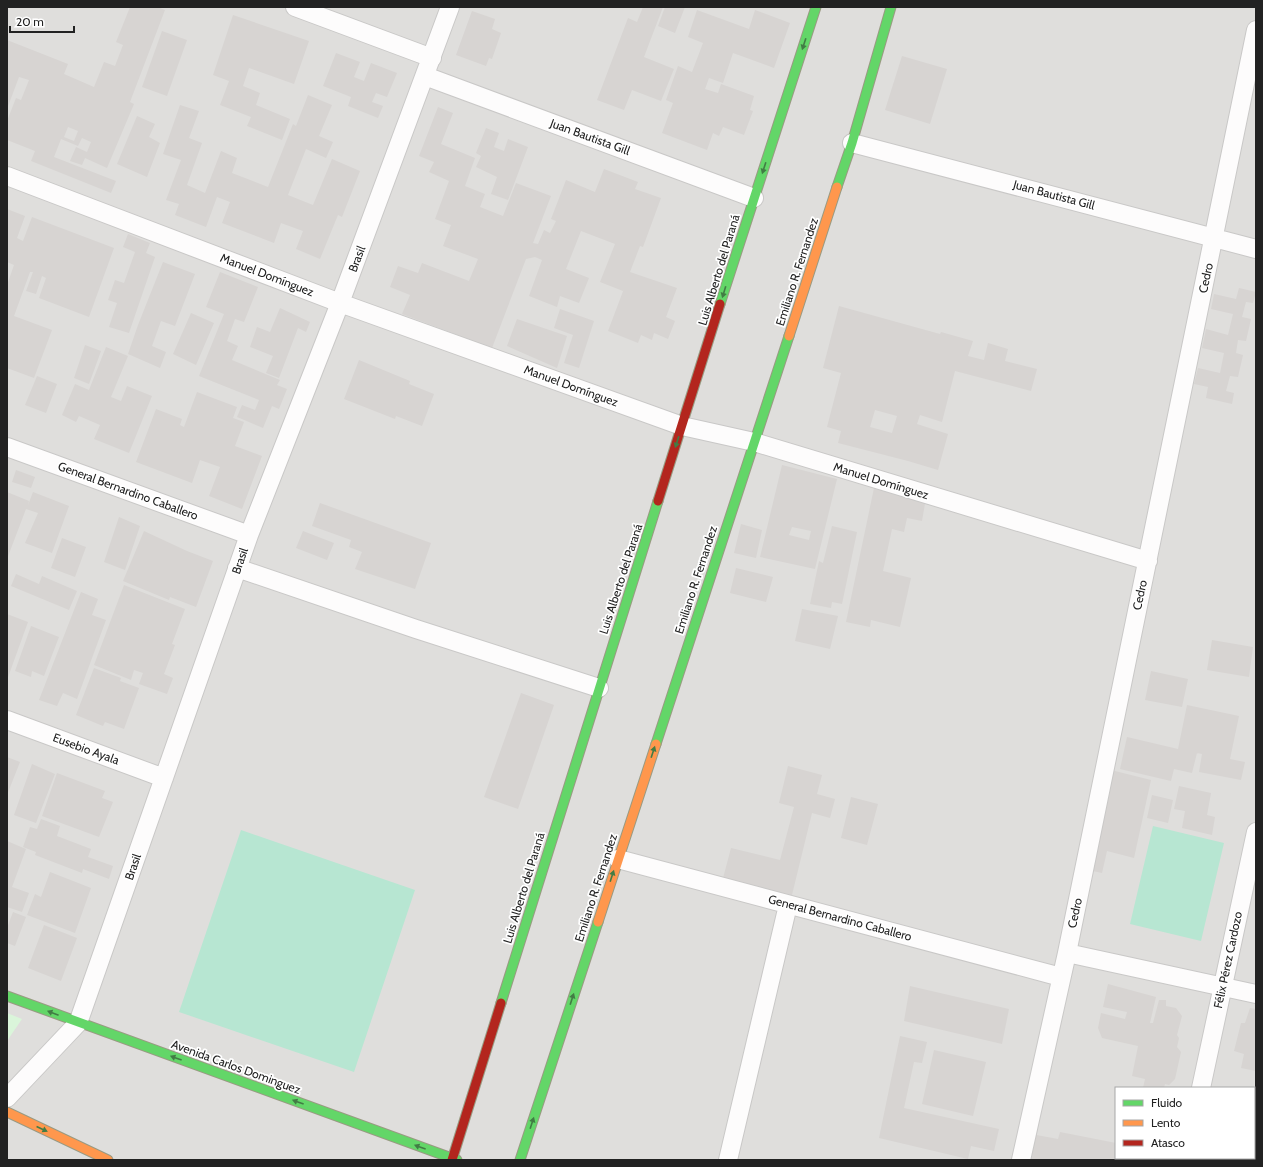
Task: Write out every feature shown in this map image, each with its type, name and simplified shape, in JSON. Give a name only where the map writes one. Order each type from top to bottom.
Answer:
[{"type":"main road","name":"Luis Alberto del Paraná","points":[[454,1159],[599,688],[816,7]]},
{"type":"main road","name":"Emiliano R. Fernandez","points":[[520,1160],[852,142],[891,7]]},
{"type":"main road","name":"Avenida Carlos Dominguez","points":[[7,996],[454,1159]]},
{"type":"main road","points":[[7,1112],[108,1160]]},
{"type":"street","points":[[295,7],[432,58]]},
{"type":"street","name":"Brasil","points":[[7,1098],[78,1023],[249,535],[340,303],[450,7]]},
{"type":"street","name":"Cedro","points":[[1021,1160],[1067,953],[1256,30]]},
{"type":"street","name":"Juan Bautista Gill","points":[[425,76],[754,198]]},
{"type":"street","name":"Juan Bautista Gill","points":[[852,142],[1256,249]]},
{"type":"street","name":"Manuel Domínguez","points":[[7,176],[340,303],[682,426],[754,442],[1148,561]]},
{"type":"street","name":"General Bernardino Caballero","points":[[7,447],[249,535]]},
{"type":"street","points":[[237,568],[416,629],[599,688]]},
{"type":"street","name":"Eusebio Ayala","points":[[7,720],[164,778]]},
{"type":"street","name":"Félix Pérez Cardozo","points":[[1201,1087],[1256,832]]},
{"type":"street","name":"General Bernardino Caballero","points":[[618,859],[1062,977]]},
{"type":"street","points":[[728,1160],[788,904]]},
{"type":"street","points":[[1067,953],[1256,994]]},
{"type":"shaded area","points":[[7,7],[1256,7],[1256,1160],[7,1160]]},
{"type":"green space","points":[[1153,826],[1224,843],[1201,941],[1130,924]]},
{"type":"green space","points":[[241,830],[415,890],[354,1072],[179,1012]]},
{"type":"green space","points":[[7,1013],[22,1019],[7,1041]]},
{"type":"building","points":[[130,7],[157,7],[165,10],[130,102],[134,104],[107,168],[85,158],[82,165],[70,161],[76,147],[87,152],[91,142],[82,138],[78,146],[61,139],[54,157],[116,181],[111,193],[31,161],[35,151],[7,140],[7,121],[16,98],[21,100],[29,80],[19,77],[7,109],[7,40],[68,64],[64,74],[94,87],[104,62],[115,66],[123,45],[116,42]],"holes":[[[68,127],[78,131],[74,141],[64,137]]]},
{"type":"building","points":[[643,7],[663,7],[644,57],[674,69],[661,101],[632,90],[624,110],[597,100],[628,18],[637,22]]},
{"type":"building","points":[[665,7],[685,7],[675,33],[658,26]]},
{"type":"building","points":[[697,10],[749,29],[755,10],[790,23],[774,68],[733,53],[723,83],[709,78],[705,89],[718,93],[721,84],[754,96],[750,110],[753,111],[744,135],[723,127],[719,136],[713,133],[707,150],[662,133],[673,103],[666,100],[678,66],[692,72],[703,43],[688,37]]},
{"type":"building","points":[[472,11],[495,19],[492,29],[501,33],[492,59],[489,58],[486,66],[456,55]]},
{"type":"building","points":[[233,15],[309,41],[294,84],[249,68],[243,86],[260,93],[256,105],[290,119],[282,140],[247,126],[251,117],[220,105],[229,81],[213,75]]},
{"type":"building","points":[[162,31],[187,40],[167,96],[142,87]]},
{"type":"building","points":[[336,53],[360,62],[354,77],[364,81],[371,63],[397,73],[387,97],[376,93],[372,102],[383,106],[378,118],[348,106],[351,97],[323,86]]},
{"type":"building","points":[[902,56],[947,69],[930,124],[885,110]]},
{"type":"building","points":[[308,95],[332,105],[319,136],[333,142],[326,158],[306,149],[288,195],[313,205],[332,159],[360,171],[342,217],[338,215],[320,259],[296,249],[303,231],[281,223],[274,243],[222,223],[230,202],[217,197],[206,227],[175,215],[179,204],[166,200],[181,160],[163,154],[180,105],[199,111],[189,138],[202,143],[187,185],[205,193],[221,151],[237,158],[232,173],[268,187],[293,124],[296,126]]},
{"type":"building","points":[[438,107],[453,113],[441,144],[475,158],[465,186],[485,194],[480,207],[503,216],[516,183],[551,196],[533,243],[538,244],[544,230],[550,233],[556,221],[551,219],[566,180],[595,192],[604,169],[638,182],[635,189],[661,198],[643,247],[640,246],[630,272],[677,288],[666,317],[675,321],[668,339],[654,333],[652,340],[641,335],[638,343],[608,331],[625,286],[623,291],[600,282],[615,244],[581,231],[566,269],[589,278],[579,303],[560,296],[557,307],[529,296],[542,260],[535,257],[526,259],[492,348],[402,314],[410,295],[390,287],[398,266],[418,273],[422,263],[469,281],[478,259],[443,246],[451,225],[435,219],[449,181],[429,172],[434,162],[419,156]]},
{"type":"building","points":[[137,116],[155,124],[149,137],[160,143],[147,177],[117,164]]},
{"type":"building","points":[[486,128],[499,133],[494,147],[504,151],[508,139],[528,147],[508,200],[491,194],[497,177],[476,167],[481,156],[476,153]]},
{"type":"building","points":[[7,209],[25,216],[17,238],[23,241],[32,217],[114,248],[89,317],[39,298],[46,278],[42,276],[36,294],[26,291],[33,272],[30,272],[14,316],[52,330],[34,378],[7,368],[7,285],[14,265],[7,262]]},
{"type":"building","points":[[128,234],[150,243],[146,253],[155,257],[129,333],[109,327],[117,303],[108,300],[115,280],[124,283],[135,252],[123,247]]},
{"type":"building","points":[[163,262],[195,274],[175,326],[161,321],[152,346],[166,352],[160,368],[128,354]]},
{"type":"building","points":[[220,272],[258,287],[244,322],[235,319],[227,341],[238,346],[232,360],[280,380],[277,385],[287,389],[279,409],[272,406],[263,428],[237,417],[242,405],[255,410],[259,400],[199,376],[224,314],[206,307]]},
{"type":"building","points":[[1239,288],[1256,292],[1253,303],[1246,302],[1242,317],[1251,319],[1246,341],[1238,340],[1236,353],[1243,355],[1238,377],[1230,376],[1226,391],[1234,393],[1232,404],[1206,398],[1208,387],[1194,384],[1198,368],[1220,373],[1224,353],[1202,348],[1206,329],[1228,335],[1233,314],[1211,309],[1214,294],[1236,299]]},
{"type":"building","points":[[839,306],[940,334],[941,332],[973,341],[968,356],[984,360],[988,343],[1008,349],[1005,361],[1037,369],[1031,391],[955,371],[942,422],[920,415],[917,424],[948,434],[938,470],[838,443],[841,431],[827,427],[841,373],[823,368]],"holes":[[[875,410],[897,416],[892,433],[870,427]]]},
{"type":"building","points":[[280,308],[310,322],[306,332],[298,328],[279,378],[266,373],[273,356],[250,347],[257,327],[270,332]]},
{"type":"building","points":[[560,309],[594,321],[579,368],[564,363],[573,335],[554,328]]},
{"type":"building","points":[[191,313],[214,323],[196,365],[173,354]]},
{"type":"building","points":[[517,319],[567,336],[557,368],[507,346]]},
{"type":"building","points":[[85,345],[101,351],[89,384],[74,378]]},
{"type":"building","points":[[106,347],[128,356],[111,397],[121,401],[127,386],[152,396],[129,453],[94,439],[100,425],[79,416],[76,422],[62,415],[75,384],[89,390]]},
{"type":"building","points":[[359,360],[410,381],[409,384],[434,394],[422,426],[396,416],[395,419],[344,399]]},
{"type":"building","points":[[37,376],[57,384],[46,413],[25,405]]},
{"type":"building","points":[[197,392],[237,407],[233,418],[244,422],[235,446],[262,456],[242,509],[209,496],[220,467],[200,460],[192,483],[136,462],[156,409],[182,419],[180,425],[184,427]]},
{"type":"building","points":[[782,465],[837,479],[815,569],[760,557]],"holes":[[[792,527],[811,531],[809,540],[789,535]]]},
{"type":"building","points":[[16,470],[35,477],[31,488],[12,482]]},
{"type":"building","points":[[874,488],[926,498],[922,521],[907,518],[904,532],[892,529],[883,571],[911,578],[900,627],[871,620],[870,627],[846,622]]},
{"type":"building","points":[[7,492],[29,501],[28,505],[33,492],[69,506],[52,553],[25,543],[38,513],[26,509],[7,559]]},
{"type":"building","points":[[320,503],[431,543],[415,589],[355,569],[362,552],[349,547],[351,540],[312,526]]},
{"type":"building","points":[[119,517],[140,526],[125,570],[104,562]]},
{"type":"building","points":[[741,524],[762,530],[756,558],[734,553]]},
{"type":"building","points":[[832,526],[857,532],[842,604],[832,602],[831,608],[810,604],[819,561],[823,563]]},
{"type":"building","points":[[144,531],[213,561],[196,607],[170,597],[169,600],[123,581]]},
{"type":"building","points":[[303,531],[334,543],[327,560],[296,548]]},
{"type":"building","points":[[62,538],[86,547],[75,577],[51,568]]},
{"type":"building","points":[[736,568],[773,577],[766,602],[730,593]]},
{"type":"building","points":[[16,574],[39,584],[42,576],[77,591],[69,610],[11,586]]},
{"type":"building","points":[[124,585],[185,609],[172,644],[175,645],[164,674],[173,678],[167,694],[139,684],[143,673],[134,670],[131,680],[94,665]]},
{"type":"building","points":[[81,592],[98,599],[92,615],[106,620],[77,699],[63,693],[57,706],[39,700]]},
{"type":"building","points":[[802,609],[838,616],[830,649],[795,641]]},
{"type":"building","points":[[7,614],[28,622],[7,680]]},
{"type":"building","points":[[31,626],[59,637],[44,676],[32,671],[31,677],[15,671]]},
{"type":"building","points":[[1212,640],[1253,647],[1249,677],[1207,670]]},
{"type":"building","points":[[94,668],[121,678],[120,681],[139,688],[124,729],[105,722],[103,726],[76,715]]},
{"type":"building","points":[[1151,671],[1188,679],[1182,707],[1145,700]]},
{"type":"building","points":[[521,693],[554,705],[518,809],[484,797]]},
{"type":"building","points":[[1187,705],[1239,716],[1230,759],[1245,762],[1241,780],[1199,772],[1202,754],[1197,753],[1192,773],[1174,769],[1171,781],[1120,769],[1127,737],[1178,749]]},
{"type":"building","points":[[7,757],[20,762],[7,795]]},
{"type":"building","points":[[32,764],[55,774],[36,823],[14,815]]},
{"type":"building","points":[[788,766],[822,775],[817,794],[835,799],[830,818],[812,813],[791,899],[722,882],[731,848],[780,860],[794,807],[779,803]]},
{"type":"building","points":[[1111,770],[1151,780],[1134,858],[1107,851],[1102,873],[1088,870]]},
{"type":"building","points":[[57,773],[105,791],[102,798],[113,802],[99,837],[42,816]]},
{"type":"building","points":[[1179,786],[1211,793],[1207,815],[1215,817],[1212,835],[1182,828],[1185,811],[1174,809]]},
{"type":"building","points":[[1152,795],[1173,800],[1168,823],[1147,818]]},
{"type":"building","points":[[851,797],[878,804],[867,845],[841,838]]},
{"type":"building","points":[[41,819],[60,826],[57,836],[91,849],[88,857],[113,866],[109,879],[83,869],[82,873],[35,855],[36,852],[23,847],[30,827],[37,829]]},
{"type":"building","points":[[7,841],[26,849],[12,887],[29,893],[22,912],[7,907]]},
{"type":"building","points":[[50,872],[91,888],[75,933],[27,915],[35,894],[41,897]]},
{"type":"building","points":[[13,912],[26,917],[15,946],[7,943],[7,928]]},
{"type":"building","points":[[44,925],[77,938],[61,981],[28,968]]},
{"type":"building","points":[[1108,984],[1156,997],[1150,1023],[1153,1023],[1159,1000],[1166,1000],[1166,1006],[1176,1008],[1182,1016],[1177,1035],[1179,1038],[1177,1047],[1181,1052],[1175,1079],[1169,1085],[1165,1084],[1164,1087],[1143,1087],[1145,1079],[1132,1076],[1138,1046],[1102,1038],[1098,1028],[1101,1013],[1125,1019],[1127,1012],[1103,1007]]},
{"type":"building","points":[[910,986],[1009,1009],[1002,1044],[904,1021]]},
{"type":"building","points":[[1250,1008],[1256,1009],[1256,1071],[1241,1068],[1244,1054],[1234,1051],[1241,1023],[1245,1023]]},
{"type":"building","points":[[900,1036],[927,1042],[922,1063],[914,1062],[904,1108],[999,1129],[994,1151],[971,1146],[968,1159],[879,1138]]},
{"type":"building","points":[[934,1050],[986,1062],[973,1116],[922,1104]]},
{"type":"building","points":[[1060,1132],[1115,1143],[1115,1159],[1158,1159],[1026,1160],[1031,1134],[1058,1139]]},
{"type":"traffic: fast","points":[[720,304],[816,7]]},
{"type":"traffic: fast","points":[[837,187],[852,143],[891,7]]},
{"type":"traffic: fast","points":[[656,744],[789,336]]},
{"type":"traffic: fast","points":[[501,1003],[658,501]]},
{"type":"traffic: fast","points":[[520,1160],[598,922]]},
{"type":"traffic: fast","points":[[7,996],[457,1160]]},
{"type":"traffic: slow","points":[[789,336],[837,187]]},
{"type":"traffic: slow","points":[[598,922],[656,744]]},
{"type":"traffic: slow","points":[[7,1112],[108,1160]]},
{"type":"traffic: jam","points":[[658,501],[720,304]]},
{"type":"traffic: jam","points":[[452,1160],[501,1003]]}]
